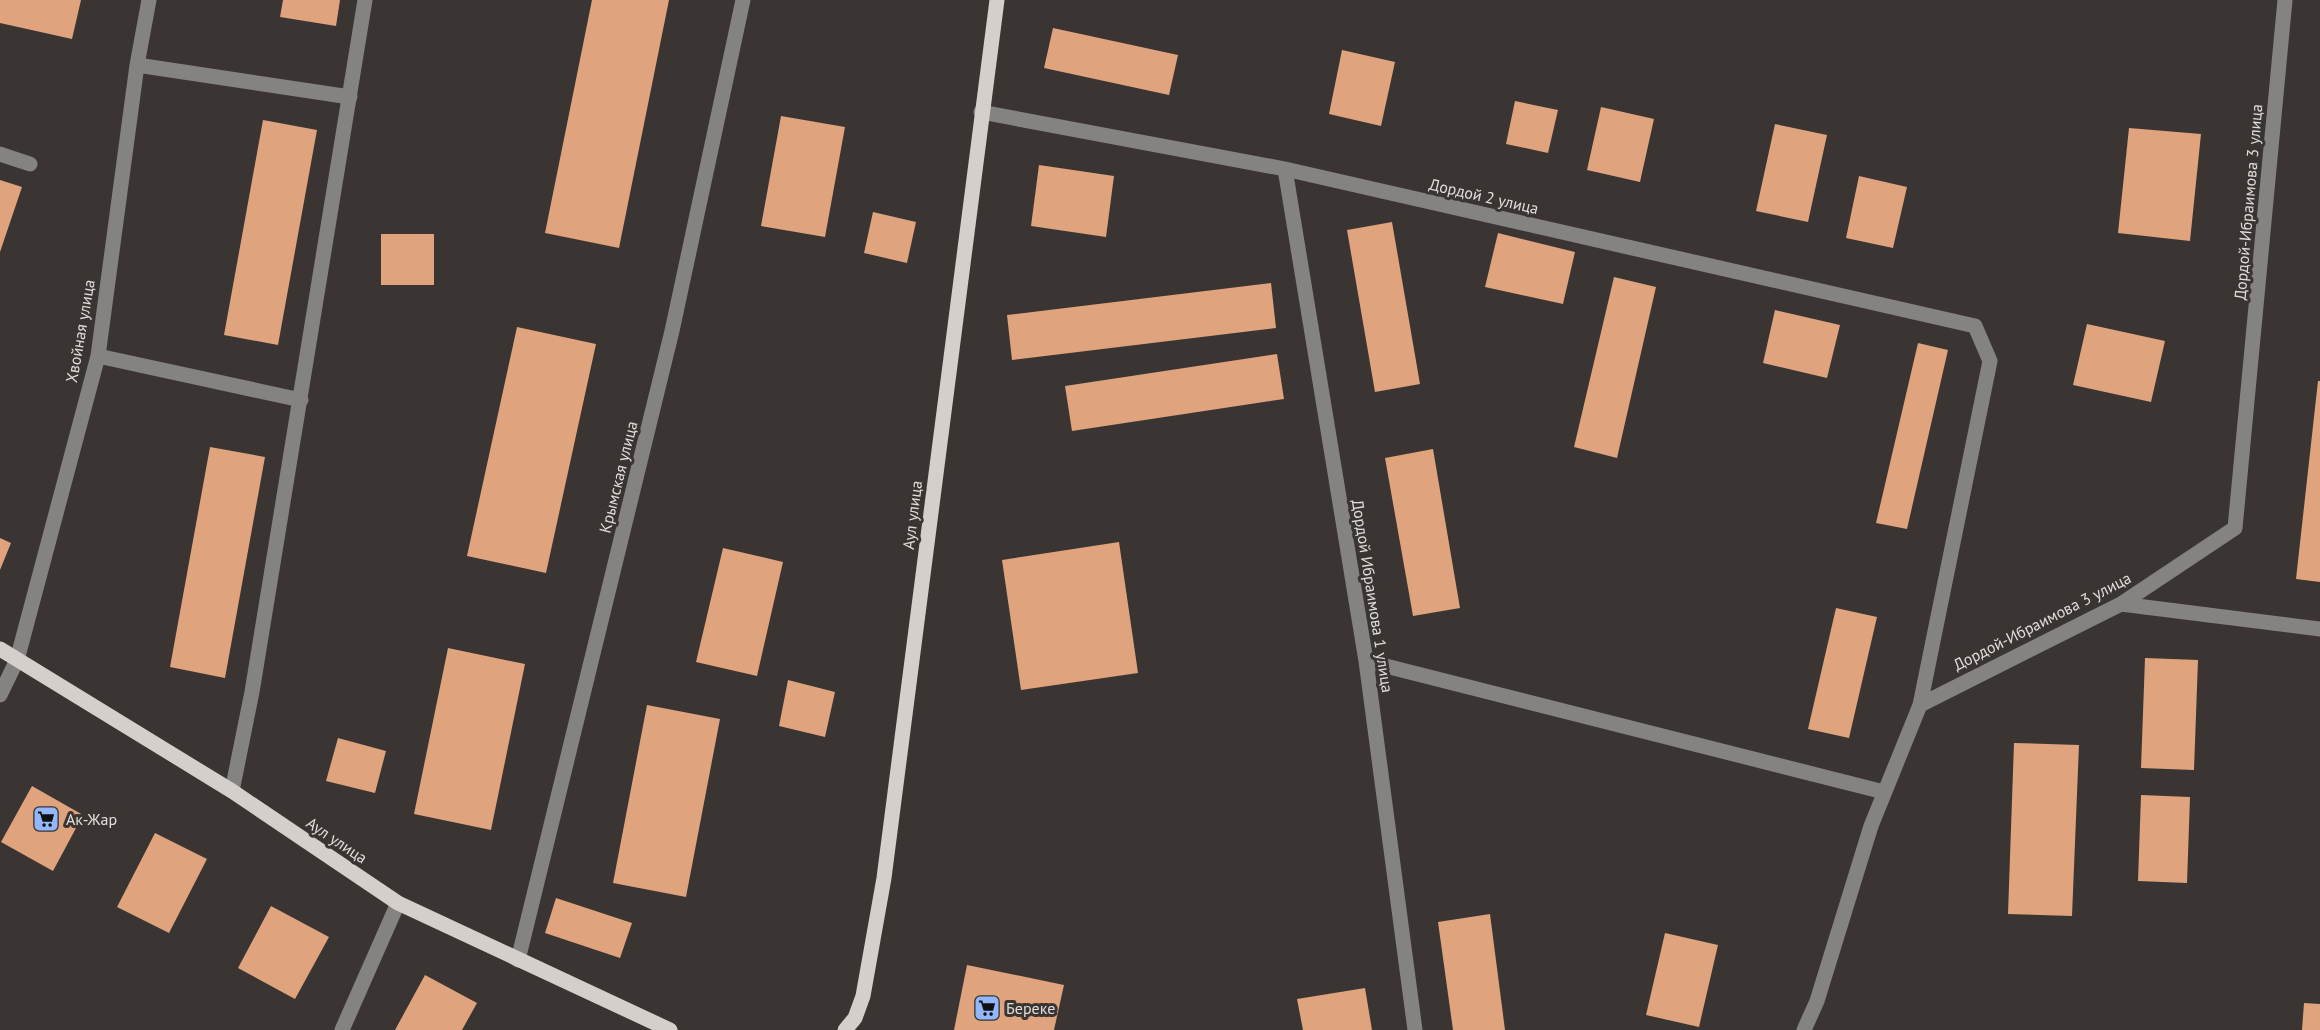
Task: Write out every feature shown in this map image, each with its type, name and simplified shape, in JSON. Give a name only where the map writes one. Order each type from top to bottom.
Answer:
[{"type":"main road","name":"Аул улица","points":[[845,1030],[855,1018],[862,996],[884,878],[997,0]]},
{"type":"main road","name":"Аул улица","points":[[0,649],[232,791],[399,903],[670,1030]]},
{"type":"street","name":"Хвойная улица","points":[[0,694],[16,660],[98,356],[137,65],[148,0]]},
{"type":"street","points":[[232,791],[252,692],[365,0]]},
{"type":"street","name":"Крымская улица","points":[[518,960],[672,331],[743,0]]},
{"type":"street","name":"Дордой-Ибраимова 3 улица","points":[[1920,705],[2121,604],[2235,528],[2286,0]]},
{"type":"street","points":[[137,65],[350,97]]},
{"type":"street","name":"Дордой 2 улица","points":[[981,112],[1285,169],[1976,326],[1990,362],[1920,705]]},
{"type":"street","points":[[0,154],[30,164]]},
{"type":"street","name":"Дордой Ибраимова 1 улица","points":[[1285,169],[1366,661],[1415,1030]]},
{"type":"street","points":[[98,356],[301,400]]},
{"type":"street","points":[[2121,604],[2320,629]]},
{"type":"street","points":[[1366,661],[1884,792]]},
{"type":"street","points":[[1804,1030],[1817,1001],[1871,826],[1920,705]]},
{"type":"street","points":[[342,1030],[399,903]]},
{"type":"building","points":[[0,0],[81,0],[72,39],[0,23]]},
{"type":"building","points":[[283,0],[340,0],[336,26],[280,17]]},
{"type":"building","points":[[592,0],[669,0],[619,248],[545,233]]},
{"type":"building","points":[[1053,28],[1178,55],[1169,95],[1044,68]]},
{"type":"building","points":[[1342,50],[1395,62],[1381,126],[1329,114]]},
{"type":"building","points":[[1515,101],[1558,110],[1548,153],[1506,144]]},
{"type":"building","points":[[1601,107],[1654,119],[1640,182],[1587,170]]},
{"type":"building","points":[[781,116],[845,127],[825,237],[761,226]]},
{"type":"building","points":[[263,120],[317,130],[278,345],[224,335]]},
{"type":"building","points":[[1775,124],[1827,135],[1808,222],[1756,211]]},
{"type":"building","points":[[2129,128],[2201,134],[2190,241],[2118,233]]},
{"type":"building","points":[[1039,165],[1114,176],[1106,237],[1031,226]]},
{"type":"building","points":[[1859,176],[1907,187],[1893,248],[1846,238]]},
{"type":"building","points":[[0,180],[22,187],[0,252]]},
{"type":"building","points":[[873,212],[916,222],[907,263],[864,253]]},
{"type":"building","points":[[1392,222],[1420,384],[1375,392],[1347,230]]},
{"type":"building","points":[[1498,233],[1575,252],[1563,304],[1485,287]]},
{"type":"building","points":[[381,234],[434,234],[434,285],[381,285]]},
{"type":"building","points":[[1614,277],[1656,287],[1617,458],[1574,447]]},
{"type":"building","points":[[1271,283],[1276,328],[1012,360],[1007,315]]},
{"type":"building","points":[[1775,310],[1840,325],[1827,378],[1763,363]]},
{"type":"building","points":[[2087,324],[2165,341],[2151,402],[2073,385]]},
{"type":"building","points":[[517,327],[596,344],[546,573],[467,556]]},
{"type":"building","points":[[1918,343],[1948,350],[1907,529],[1876,523]]},
{"type":"building","points":[[1277,354],[1284,399],[1072,431],[1065,386]]},
{"type":"building","points":[[2318,381],[2320,381],[2320,582],[2296,579]]},
{"type":"building","points":[[210,447],[265,457],[225,678],[170,667]]},
{"type":"building","points":[[1433,449],[1460,608],[1413,616],[1385,458]]},
{"type":"building","points":[[0,538],[11,543],[0,570]]},
{"type":"building","points":[[1119,542],[1138,673],[1021,690],[1002,560]]},
{"type":"building","points":[[723,548],[783,562],[757,676],[696,662]]},
{"type":"building","points":[[1836,608],[1877,617],[1849,738],[1808,729]]},
{"type":"building","points":[[448,648],[525,664],[491,830],[414,814]]},
{"type":"building","points":[[2145,658],[2198,660],[2194,770],[2141,768]]},
{"type":"building","points":[[788,680],[835,692],[825,737],[779,726]]},
{"type":"building","points":[[647,705],[720,719],[686,897],[613,883]]},
{"type":"building","points":[[338,738],[386,751],[375,793],[326,781]]},
{"type":"building","points":[[2014,743],[2079,745],[2072,916],[2008,914]]},
{"type":"building","points":[[32,786],[83,815],[53,871],[1,842]]},
{"type":"building","points":[[2141,795],[2190,797],[2187,883],[2138,881]]},
{"type":"building","points":[[155,833],[207,859],[169,933],[117,907]]},
{"type":"building","points":[[556,898],[632,923],[620,958],[545,933]]},
{"type":"building","points":[[271,906],[329,937],[295,999],[238,968]]},
{"type":"building","points":[[1490,914],[1505,1030],[1453,1030],[1438,922]]},
{"type":"building","points":[[1665,933],[1718,945],[1699,1027],[1646,1015]]},
{"type":"building","points":[[967,965],[1064,985],[1054,1030],[954,1030]]},
{"type":"building","points":[[425,975],[477,1003],[462,1030],[395,1030]]},
{"type":"building","points":[[1365,988],[1372,1030],[1303,1030],[1297,999]]},
{"type":"building","points":[[2304,1003],[2320,1004],[2320,1030],[2302,1030]]},
{"type":"place","name":"Ак-Жар","points":[[46,819]]},
{"type":"place","name":"Береке","points":[[987,1008]]}]
